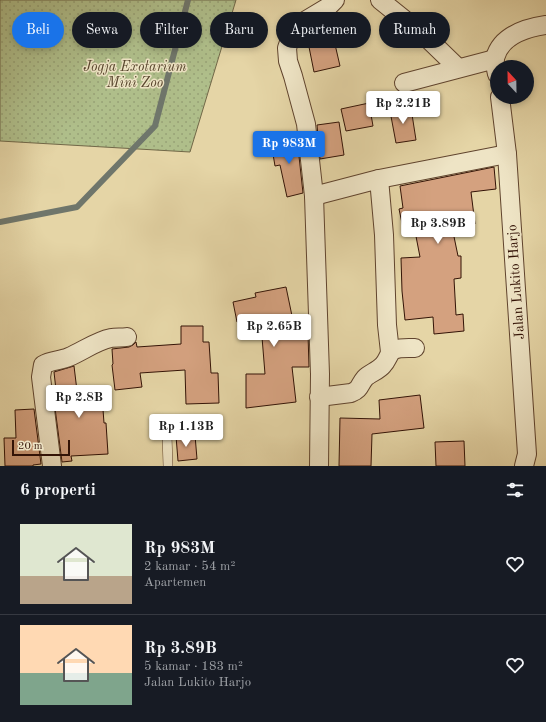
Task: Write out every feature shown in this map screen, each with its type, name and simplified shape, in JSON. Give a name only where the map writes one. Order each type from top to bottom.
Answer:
[{"type":"street","points":[[319,466],[320,366],[314,196],[306,124],[288,61],[286,48],[293,32],[298,26],[328,7],[335,0]]},
{"type":"street","points":[[380,0],[394,12]]},
{"type":"street","points":[[498,60],[504,42],[516,34],[530,28],[546,25]]},
{"type":"street","points":[[437,48],[458,68]]},
{"type":"street","points":[[404,83],[458,68],[490,66]]},
{"type":"street","name":"Jalan Lukito Harjo","points":[[501,104],[506,154],[527,454],[524,466]]},
{"type":"street","points":[[314,196],[379,179],[506,154]]},
{"type":"street","points":[[319,397],[355,392],[360,388],[364,379],[383,366],[388,359],[390,352],[387,325],[384,235],[379,179]]},
{"type":"street","points":[[52,466],[41,378],[42,365],[47,362],[62,360],[111,338],[127,338]]},
{"type":"street","points":[[390,352],[396,349],[415,348]]},
{"type":"lane","points":[[396,0],[400,12]]},
{"type":"lane","points":[[167,435],[168,466]]},
{"type":"green space","name":"Jogja Exotarium Mini Zoo","points":[[0,0],[236,0],[232,12],[210,12],[210,48],[221,48],[190,152],[0,141]]},
{"type":"building","points":[[309,48],[336,48],[340,66],[314,72]]},
{"type":"building","points":[[369,103],[373,126],[346,131],[341,109]]},
{"type":"building","points":[[411,108],[416,140],[396,143],[390,111]]},
{"type":"building","points":[[339,122],[344,155],[320,159],[317,125]]},
{"type":"building","points":[[297,138],[303,193],[287,197],[280,165],[275,166],[271,142]]},
{"type":"building","points":[[494,167],[496,189],[471,192],[475,224],[452,227],[458,256],[461,256],[461,278],[454,279],[456,315],[463,314],[464,331],[434,334],[433,317],[405,320],[401,258],[420,257],[414,226],[403,228],[399,209],[403,208],[400,186]]},
{"type":"building","points":[[286,287],[296,335],[308,334],[309,367],[292,367],[296,402],[246,408],[246,374],[265,374],[262,337],[259,318],[237,322],[233,302],[256,297],[255,293]]},
{"type":"building","points":[[181,326],[203,326],[203,342],[209,342],[211,373],[218,373],[219,403],[186,404],[185,370],[140,373],[142,387],[115,390],[112,349],[129,347],[136,342],[137,347],[181,344]]},
{"type":"building","points":[[74,366],[78,399],[102,396],[104,423],[106,423],[108,454],[71,456],[72,461],[62,462],[55,408],[58,408],[54,372]]},
{"type":"building","points":[[420,395],[424,428],[372,434],[371,466],[339,466],[340,418],[380,419],[379,400]]},
{"type":"building","points":[[34,409],[41,464],[33,466],[5,466],[4,438],[16,438],[15,410]]},
{"type":"building","points":[[195,435],[197,459],[178,461],[176,436]]},
{"type":"building","points":[[464,441],[465,466],[436,466],[435,442]]},
{"type":"waterway","points":[[0,222],[77,207],[155,126],[188,0]]}]
